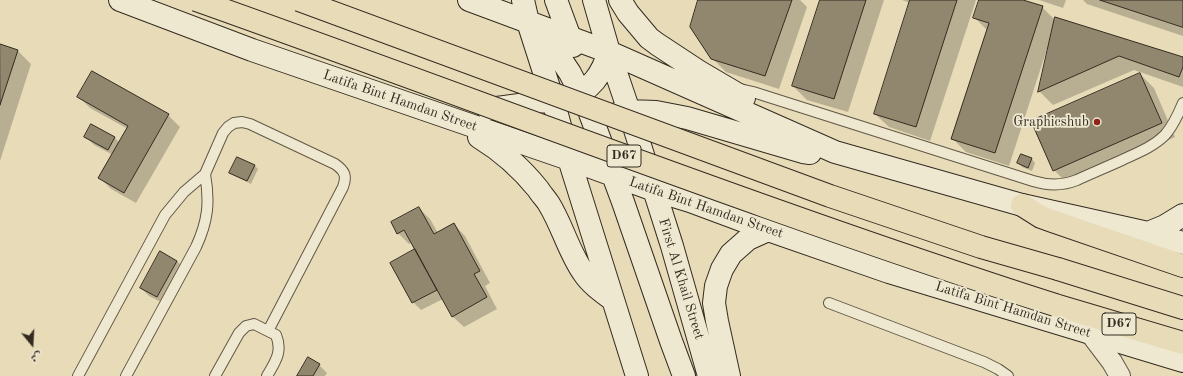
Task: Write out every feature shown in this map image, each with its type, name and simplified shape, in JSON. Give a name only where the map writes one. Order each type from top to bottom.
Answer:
[{"type":"main road","name":"Latifa Bint Hamdan Street","points":[[120,0],[252,50],[654,190],[690,201],[889,272],[1183,361]]},
{"type":"main road","name":"Latifa Bint Hamdan Street","points":[[196,0],[718,190],[982,281],[1183,344]]},
{"type":"main road","name":"D67","points":[[299,0],[830,196],[981,247],[1183,308]]},
{"type":"main road","points":[[469,0],[609,52],[836,152],[1022,205],[1148,233],[1183,243]]},
{"type":"main road","points":[[523,0],[528,22],[553,100],[569,160],[636,376]]},
{"type":"main road","points":[[556,0],[570,37],[585,90],[598,121],[614,176],[684,376]]},
{"type":"main road","name":"First Al Khail Street","points":[[594,0],[609,52],[672,246],[709,376]]},
{"type":"main road","points":[[620,0],[628,13],[649,38],[680,60],[744,98],[813,132],[836,152]]},
{"type":"main road","points":[[528,22],[544,38],[570,73],[585,90]]},
{"type":"main road","points":[[441,116],[568,98],[585,90],[598,78],[605,66],[609,52]]},
{"type":"main road","points":[[569,160],[575,146],[584,133],[598,121],[629,111],[656,112],[687,118],[803,152],[822,154],[836,152]]},
{"type":"main road","points":[[441,116],[461,126],[500,151],[518,166],[548,203],[559,222],[583,272],[591,282],[612,299]]},
{"type":"main road","points":[[598,121],[654,190]]},
{"type":"main road","points":[[1022,205],[1041,217],[1183,266]]},
{"type":"main road","points":[[1148,233],[1165,226],[1183,215]]},
{"type":"main road","points":[[729,376],[714,303],[716,286],[722,269],[731,254],[748,239],[768,230]]},
{"type":"street","points":[[1090,333],[1112,362],[1120,376]]},
{"type":"lane","points":[[720,85],[753,92],[1033,181],[1056,185],[1067,184],[1077,180],[1154,144],[1164,136],[1172,126],[1183,104]]},
{"type":"lane","points":[[78,376],[165,215],[184,192],[205,174],[223,133],[234,123],[242,122],[250,124],[335,164],[341,168],[345,174],[346,181],[343,188],[268,331]]},
{"type":"lane","points":[[126,376],[202,234],[208,204],[208,189],[205,174]]},
{"type":"lane","points":[[829,303],[984,362],[1008,376]]},
{"type":"lane","points":[[215,376],[239,333],[246,326],[254,324],[276,335],[279,343],[278,357],[267,376]]},
{"type":"building","points":[[698,0],[792,0],[765,76],[711,59],[690,27]]},
{"type":"building","points":[[820,0],[866,0],[834,99],[792,86]]},
{"type":"building","points":[[910,0],[957,0],[916,127],[874,114]]},
{"type":"building","points":[[979,0],[1023,0],[1043,6],[995,153],[951,139],[989,23],[973,18]]},
{"type":"building","points":[[1100,0],[1183,0],[1183,27]]},
{"type":"building","points":[[1055,17],[1183,57],[1183,67],[1179,77],[1119,56],[1038,92]]},
{"type":"building","points":[[0,44],[18,50],[0,105]]},
{"type":"building","points":[[92,71],[169,114],[124,193],[98,178],[128,126],[77,97]]},
{"type":"building","name":"Graphicshub","points":[[1140,73],[1162,123],[1053,171],[1031,121]]},
{"type":"building","points":[[91,124],[115,137],[108,150],[84,137]]},
{"type":"building","points":[[1021,154],[1032,158],[1028,168],[1017,163]]},
{"type":"building","points":[[237,157],[255,165],[247,181],[229,173]]},
{"type":"building","points":[[419,207],[434,234],[454,223],[480,271],[474,274],[487,297],[452,317],[404,230],[397,234],[391,222]]},
{"type":"building","points":[[415,249],[437,290],[412,303],[390,263]]},
{"type":"building","points":[[160,251],[177,261],[157,297],[140,288]]},
{"type":"building","points":[[308,357],[320,364],[313,376],[297,376]]},
{"type":"place","name":"Graphicshub","points":[[1097,122]]}]
